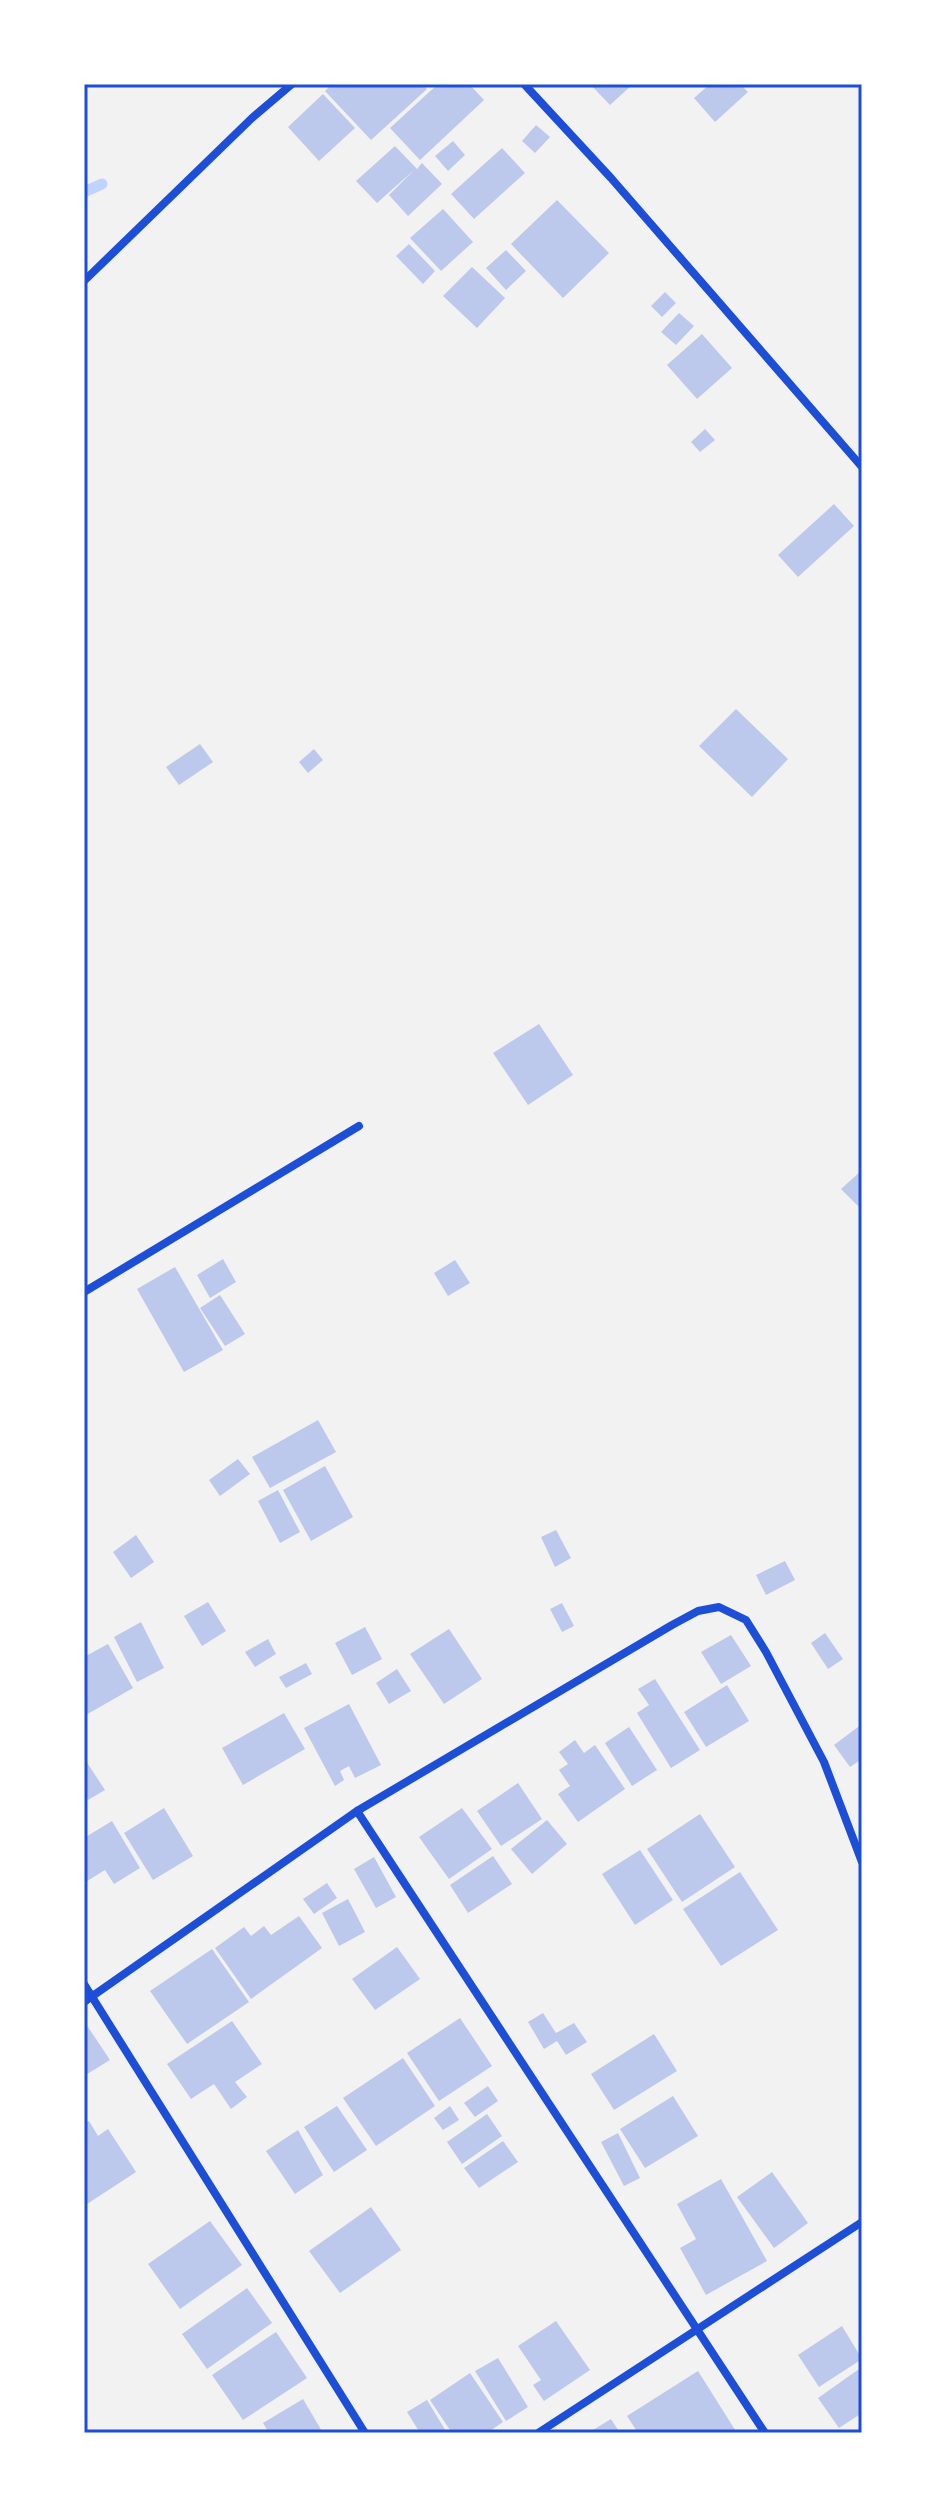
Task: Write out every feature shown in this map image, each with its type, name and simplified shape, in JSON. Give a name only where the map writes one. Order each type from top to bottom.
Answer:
[{"type":"street","points":[[84,281],[252,118],[292,84]]},
{"type":"street","points":[[524,84],[611,178],[862,467]]},
{"type":"street","points":[[84,1292],[359,1126]]},
{"type":"street","points":[[88,2000],[357,1811],[672,1625],[698,1611],[719,1607],[746,1620],[766,1652],[824,1762],[862,1862]]},
{"type":"street","points":[[357,1811],[765,2433]]},
{"type":"street","points":[[84,1984],[88,2000],[365,2433]]},
{"type":"street","points":[[538,2433],[862,2222]]},
{"type":"building","points":[[332,84],[422,84],[427,89],[371,140],[325,91]]},
{"type":"building","points":[[438,84],[469,84],[484,100],[420,160],[390,128]]},
{"type":"building","points":[[590,84],[633,84],[610,105]]},
{"type":"building","points":[[710,84],[740,84],[748,92],[715,122],[694,98]]},
{"type":"building","points":[[323,94],[355,128],[319,161],[288,127]]},
{"type":"building","points":[[536,125],[550,137],[535,153],[522,141]]},
{"type":"building","points":[[453,141],[465,155],[448,171],[435,156]]},
{"type":"building","points":[[395,146],[417,169],[422,163],[442,184],[408,216],[389,195],[414,170],[377,203],[356,181]]},
{"type":"building","points":[[502,148],[525,173],[474,219],[451,194]]},
{"type":"building","points":[[557,200],[609,253],[563,298],[511,244]]},
{"type":"building","points":[[443,209],[473,242],[441,271],[410,238]]},
{"type":"building","points":[[409,244],[435,271],[423,284],[396,256]]},
{"type":"building","points":[[506,250],[526,271],[506,290],[486,268]]},
{"type":"building","points":[[472,267],[505,298],[477,328],[443,296]]},
{"type":"building","points":[[665,292],[676,303],[662,317],[651,306]]},
{"type":"building","points":[[679,313],[694,326],[676,345],[661,332]]},
{"type":"building","points":[[702,334],[732,368],[697,399],[667,365]]},
{"type":"building","points":[[705,429],[715,440],[700,452],[691,442]]},
{"type":"building","points":[[834,504],[854,526],[798,577],[778,555]]},
{"type":"building","points":[[736,709],[788,759],[752,797],[699,746]]},
{"type":"building","points":[[200,744],[213,762],[179,785],[166,767]]},
{"type":"building","points":[[314,749],[323,760],[308,773],[299,762]]},
{"type":"building","points":[[539,1024],[573,1075],[528,1105],[493,1053]]},
{"type":"building","points":[[862,1170],[862,1210],[841,1189]]},
{"type":"building","points":[[223,1259],[236,1282],[210,1298],[197,1275]]},
{"type":"building","points":[[455,1260],[470,1283],[448,1296],[434,1273]]},
{"type":"building","points":[[175,1267],[223,1350],[184,1372],[137,1289]]},
{"type":"building","points":[[220,1295],[245,1334],[225,1346],[200,1308]]},
{"type":"building","points":[[318,1420],[336,1452],[270,1488],[252,1457]]},
{"type":"building","points":[[238,1459],[250,1474],[220,1496],[209,1480]]},
{"type":"building","points":[[325,1466],[353,1517],[311,1541],[283,1490]]},
{"type":"building","points":[[278,1490],[300,1532],[280,1543],[258,1501]]},
{"type":"building","points":[[556,1530],[571,1558],[555,1567],[541,1537]]},
{"type":"building","points":[[136,1535],[154,1562],[131,1578],[113,1552]]},
{"type":"building","points":[[785,1561],[795,1580],[766,1595],[756,1575]]},
{"type":"building","points":[[208,1602],[226,1631],[202,1646],[184,1616]]},
{"type":"building","points":[[562,1603],[574,1626],[562,1632],[550,1609]]},
{"type":"building","points":[[141,1622],[164,1668],[137,1682],[114,1637]]},
{"type":"building","points":[[365,1627],[382,1659],[352,1675],[335,1643]]},
{"type":"building","points":[[449,1629],[482,1679],[444,1704],[410,1654]]},
{"type":"building","points":[[825,1633],[843,1659],[828,1669],[811,1643]]},
{"type":"building","points":[[731,1635],[751,1666],[721,1684],[701,1652]]},
{"type":"building","points":[[268,1639],[276,1654],[255,1667],[245,1652]]},
{"type":"building","points":[[108,1644],[133,1688],[84,1716],[84,1657]]},
{"type":"building","points":[[306,1663],[312,1674],[286,1688],[279,1677]]},
{"type":"building","points":[[397,1669],[411,1691],[389,1704],[376,1683]]},
{"type":"building","points":[[655,1679],[700,1750],[671,1768],[637,1713],[649,1705],[638,1689]]},
{"type":"building","points":[[727,1685],[749,1721],[706,1747],[684,1712]]},
{"type":"building","points":[[349,1704],[381,1765],[355,1778],[349,1766],[340,1771],[344,1780],[335,1786],[304,1728]]},
{"type":"building","points":[[284,1713],[305,1749],[243,1785],[222,1748]]},
{"type":"building","points":[[862,1724],[862,1759],[850,1767],[834,1745]]},
{"type":"building","points":[[629,1727],[657,1770],[632,1786],[605,1743]]},
{"type":"building","points":[[575,1740],[584,1753],[595,1745],[625,1789],[578,1822],[558,1794],[570,1786],[559,1770],[568,1764],[559,1752]]},
{"type":"building","points":[[84,1758],[105,1790],[88,1800],[84,1793]]},
{"type":"building","points":[[518,1783],[542,1819],[501,1846],[477,1811]]},
{"type":"building","points":[[164,1808],[193,1856],[153,1880],[124,1833]]},
{"type":"building","points":[[462,1808],[492,1849],[449,1879],[419,1837]]},
{"type":"building","points":[[700,1814],[735,1867],[682,1902],[647,1849]]},
{"type":"building","points":[[547,1820],[567,1844],[532,1874],[511,1849]]},
{"type":"building","points":[[112,1821],[140,1868],[114,1884],[105,1870],[84,1883],[84,1838]]},
{"type":"building","points":[[640,1850],[673,1900],[635,1925],[602,1874]]},
{"type":"building","points":[[493,1856],[512,1884],[468,1913],[450,1885]]},
{"type":"building","points":[[374,1857],[396,1897],[376,1908],[354,1869]]},
{"type":"building","points":[[740,1872],[778,1930],[721,1966],[683,1909]]},
{"type":"building","points":[[327,1883],[337,1898],[314,1914],[303,1899]]},
{"type":"building","points":[[348,1899],[365,1932],[339,1946],[322,1913]]},
{"type":"building","points":[[299,1916],[322,1948],[251,1999],[215,1948],[244,1927],[251,1936],[264,1926],[271,1935]]},
{"type":"building","points":[[397,1947],[420,1979],[375,2010],[352,1979]]},
{"type":"building","points":[[212,1949],[249,2002],[187,2044],[150,1991]]},
{"type":"building","points":[[543,2013],[556,2033],[574,2023],[587,2042],[566,2055],[557,2041],[544,2049],[528,2022]]},
{"type":"building","points":[[460,2018],[492,2066],[439,2101],[407,2053]]},
{"type":"building","points":[[232,2021],[262,2064],[235,2082],[247,2097],[231,2109],[214,2084],[191,2099],[167,2064]]},
{"type":"building","points":[[88,2027],[110,2060],[84,2076],[84,2030]]},
{"type":"building","points":[[654,2034],[677,2071],[614,2110],[591,2074]]},
{"type":"building","points":[[403,2058],[435,2106],[376,2146],[343,2098]]},
{"type":"building","points":[[488,2086],[498,2101],[475,2117],[464,2103]]},
{"type":"building","points":[[673,2096],[698,2136],[645,2168],[620,2129]]},
{"type":"building","points":[[337,2106],[367,2150],[334,2172],[304,2127]]},
{"type":"building","points":[[450,2106],[459,2120],[443,2130],[434,2118]]},
{"type":"building","points":[[487,2114],[502,2136],[462,2164],[447,2142]]},
{"type":"building","points":[[89,2121],[98,2136],[108,2129],[136,2172],[84,2206],[84,2124]]},
{"type":"building","points":[[298,2130],[323,2175],[295,2194],[266,2151]]},
{"type":"building","points":[[618,2133],[640,2178],[624,2186],[601,2142]]},
{"type":"building","points":[[503,2141],[518,2162],[479,2188],[464,2168]]},
{"type":"building","points":[[772,2172],[808,2223],[774,2248],[737,2197]]},
{"type":"building","points":[[721,2179],[767,2261],[706,2295],[680,2248],[696,2239],[677,2204]]},
{"type":"building","points":[[371,2207],[401,2250],[340,2293],[309,2251]]},
{"type":"building","points":[[210,2221],[242,2265],[180,2309],[148,2264]]},
{"type":"building","points":[[247,2288],[272,2323],[207,2369],[182,2334]]},
{"type":"building","points":[[556,2321],[590,2370],[544,2401],[533,2385],[541,2380],[518,2346]]},
{"type":"building","points":[[842,2326],[862,2359],[819,2387],[798,2355]]},
{"type":"building","points":[[276,2332],[307,2378],[243,2420],[212,2375]]},
{"type":"building","points":[[498,2358],[528,2407],[506,2421],[475,2371]]},
{"type":"building","points":[[862,2367],[862,2413],[839,2428],[818,2398]]},
{"type":"building","points":[[698,2371],[737,2433],[638,2433],[627,2416]]},
{"type":"building","points":[[470,2373],[503,2422],[487,2433],[452,2433],[430,2400]]},
{"type":"building","points":[[303,2399],[323,2433],[269,2433],[263,2423]]},
{"type":"building","points":[[427,2400],[447,2433],[420,2433],[407,2412]]},
{"type":"building","points":[[611,2419],[620,2433],[588,2433]]},
{"type":"waterway","points":[[84,192],[102,184]]}]
